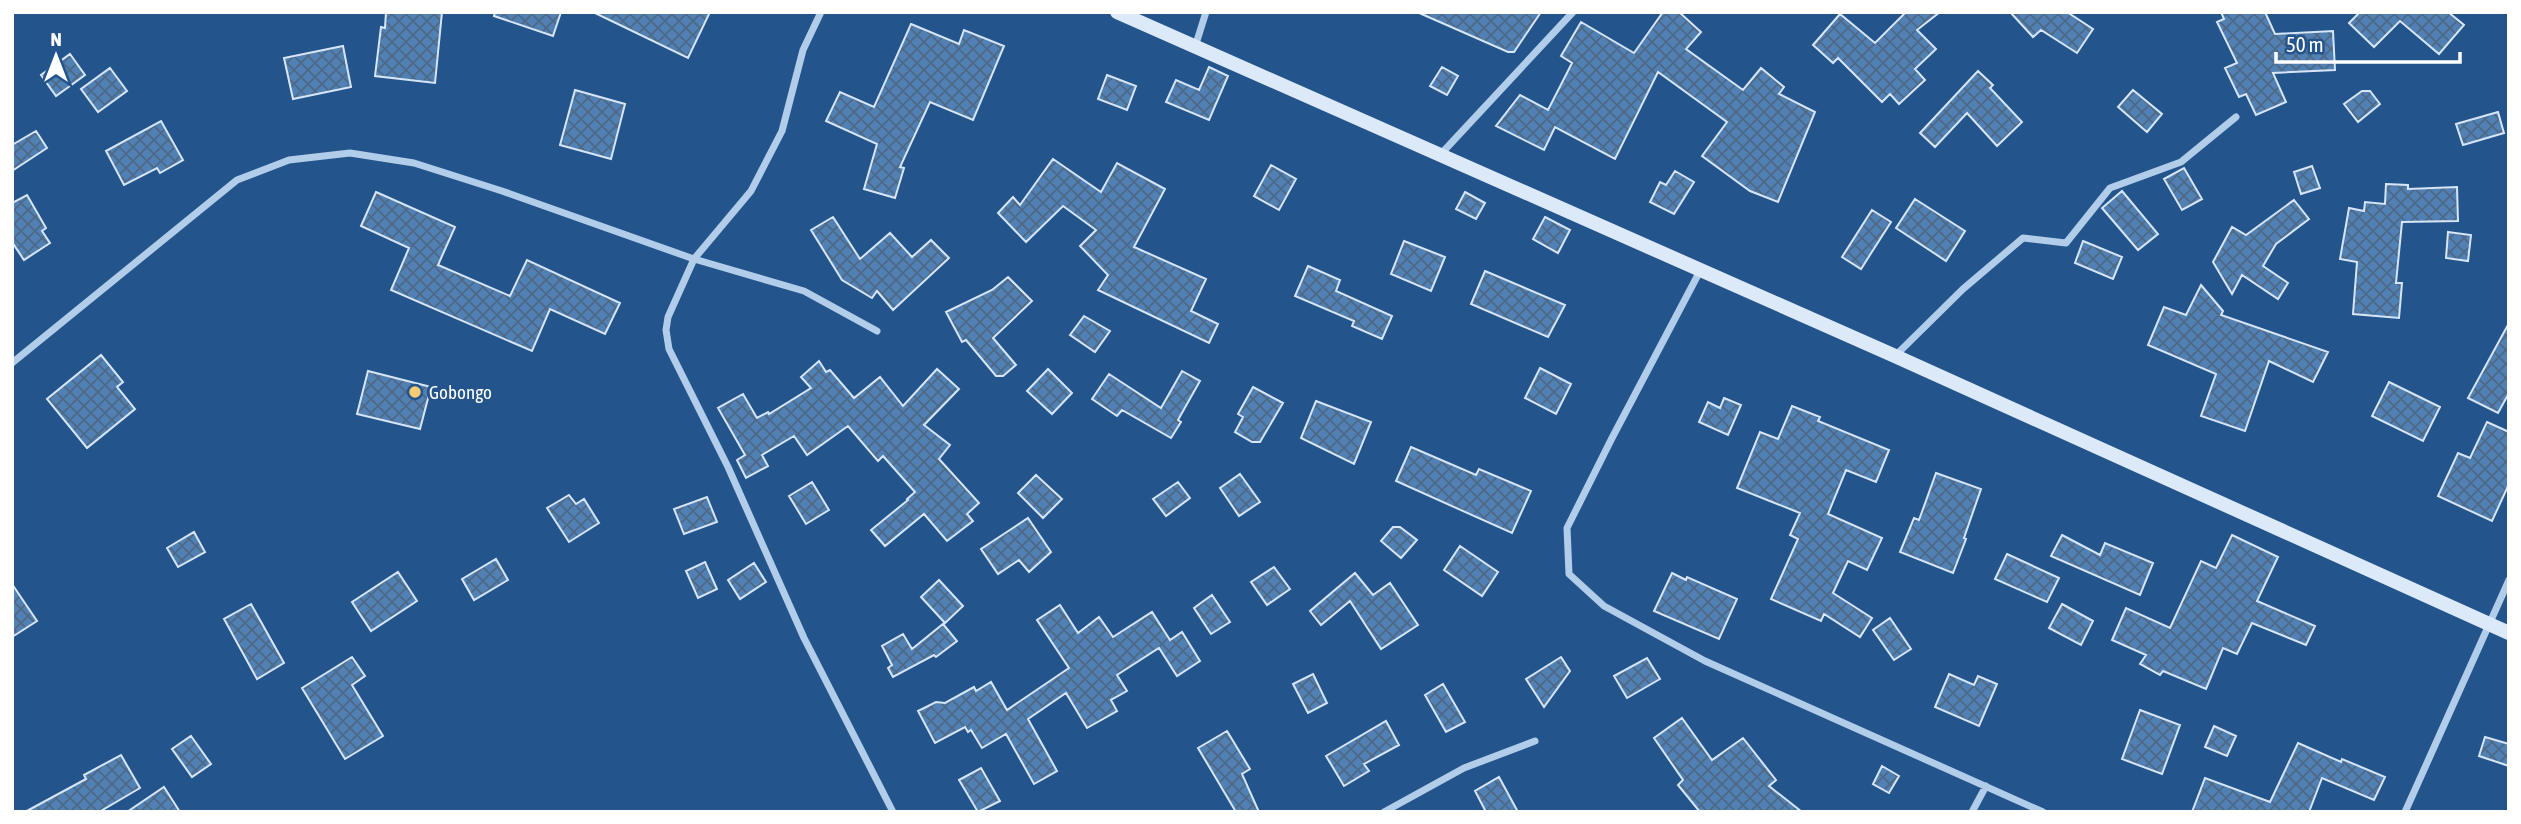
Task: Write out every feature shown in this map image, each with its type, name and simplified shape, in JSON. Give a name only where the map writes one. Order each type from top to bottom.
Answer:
[{"type":"street","points":[[821,12],[803,50],[782,131],[751,191],[694,259],[668,317],[666,330],[669,349],[728,467],[804,638],[893,812]]},
{"type":"street","points":[[1117,12],[1895,356],[2509,633]]},
{"type":"street","points":[[1195,47],[1206,12]]},
{"type":"street","points":[[1440,155],[1573,12]]},
{"type":"street","points":[[1895,356],[1963,289],[2023,238],[2066,243],[2110,188],[2181,162],[2236,117]]},
{"type":"street","points":[[12,363],[237,180],[289,160],[349,153],[414,163],[694,259],[804,291],[877,331]]},
{"type":"street","points":[[1700,271],[1567,528],[1569,575],[1604,606],[1705,661],[2043,812]]},
{"type":"street","points":[[2405,812],[2509,580]]},
{"type":"street","points":[[1384,812],[1464,768],[1535,741]]},
{"type":"street","points":[[1972,812],[1986,786]]},
{"type":"building","points":[[386,12],[442,12],[435,83],[375,76],[381,27],[385,28]]},
{"type":"building","points":[[495,12],[561,12],[553,36],[494,16]]},
{"type":"building","points":[[593,12],[710,12],[688,58]]},
{"type":"building","points":[[1417,12],[1541,12],[1514,52],[1508,52]]},
{"type":"building","points":[[1663,12],[1679,12],[1701,32],[1686,49],[1743,90],[1761,68],[1784,87],[1779,94],[1815,112],[1778,202],[1750,191],[1702,156],[1727,122],[1658,72],[1615,159],[1555,127],[1544,150],[1496,126],[1520,95],[1548,110],[1572,63],[1561,56],[1581,22],[1634,53]]},
{"type":"building","points":[[1906,12],[1940,12],[1917,30],[1936,49],[1915,69],[1925,80],[1899,104],[1890,94],[1882,102],[1838,58],[1833,63],[1813,45],[1840,14],[1875,43]]},
{"type":"building","points":[[2010,12],[2067,12],[2093,29],[2077,53],[2041,30],[2033,37]]},
{"type":"building","points":[[2221,12],[2265,12],[2275,34],[2333,31],[2335,70],[2273,73],[2286,102],[2256,115],[2246,94],[2239,97],[2225,68],[2237,63],[2217,22],[2224,19]]},
{"type":"building","points":[[2360,12],[2448,12],[2464,25],[2439,54],[2400,21],[2374,47],[2349,23]]},
{"type":"building","points":[[911,24],[959,44],[964,30],[1004,46],[973,120],[930,102],[900,167],[904,168],[895,198],[864,189],[877,144],[826,121],[840,92],[874,107]]},
{"type":"building","points":[[343,46],[351,87],[293,99],[284,58]]},
{"type":"building","points":[[70,54],[85,75],[56,96],[41,75]]},
{"type":"building","points":[[1209,67],[1228,76],[1209,120],[1166,102],[1176,80],[1199,90]]},
{"type":"building","points":[[1442,67],[1458,76],[1447,95],[1430,86]]},
{"type":"building","points":[[110,68],[127,91],[98,112],[81,89]]},
{"type":"building","points":[[1978,71],[1993,85],[1990,88],[2022,122],[1997,146],[1967,113],[1935,147],[1920,133]]},
{"type":"building","points":[[1107,75],[1136,86],[1127,110],[1098,99]]},
{"type":"building","points":[[575,90],[625,104],[611,159],[560,145]]},
{"type":"building","points":[[2133,90],[2162,114],[2147,132],[2118,107]]},
{"type":"building","points":[[2362,91],[2370,91],[2380,104],[2358,122],[2344,104]]},
{"type":"building","points":[[2498,112],[2504,133],[2463,145],[2456,124]]},
{"type":"building","points":[[161,121],[183,160],[160,173],[157,168],[124,185],[106,151]]},
{"type":"building","points":[[36,131],[47,148],[12,171],[12,145]]},
{"type":"building","points":[[1053,159],[1101,192],[1117,163],[1165,189],[1134,247],[1206,279],[1191,311],[1218,324],[1209,343],[1098,290],[1108,275],[1080,246],[1096,230],[1063,206],[1026,242],[998,213],[1013,197],[1020,205]]},
{"type":"building","points":[[1271,165],[1296,179],[1279,210],[1254,196]]},
{"type":"building","points":[[2312,166],[2320,188],[2301,194],[2294,172]]},
{"type":"building","points":[[2184,168],[2202,199],[2182,210],[2164,179]]},
{"type":"building","points":[[1675,171],[1694,182],[1674,214],[1650,202],[1660,182],[1666,185]]},
{"type":"building","points":[[2386,184],[2408,185],[2408,189],[2457,187],[2458,221],[2402,222],[2396,283],[2402,283],[2399,318],[2353,314],[2357,262],[2340,259],[2349,208],[2364,211],[2365,202],[2385,204]]},
{"type":"building","points":[[2122,191],[2158,234],[2138,250],[2102,208]]},
{"type":"building","points":[[376,192],[455,227],[438,265],[510,296],[527,260],[620,303],[605,334],[550,309],[532,351],[391,290],[409,248],[361,226]]},
{"type":"building","points":[[1465,192],[1485,203],[1476,219],[1456,209]]},
{"type":"building","points":[[27,195],[46,228],[42,231],[50,243],[24,260],[12,242],[12,203]]},
{"type":"building","points":[[1915,199],[1965,231],[1946,261],[1896,228]]},
{"type":"building","points":[[2294,200],[2309,219],[2276,244],[2263,266],[2288,283],[2278,299],[2242,275],[2232,294],[2213,262],[2232,227],[2246,235]]},
{"type":"building","points":[[1872,210],[1891,222],[1861,269],[1842,257]]},
{"type":"building","points":[[833,217],[860,259],[890,233],[912,257],[931,240],[949,258],[893,310],[877,291],[872,298],[842,280],[811,230]]},
{"type":"building","points":[[1545,217],[1570,230],[1558,253],[1533,239]]},
{"type":"building","points":[[2448,232],[2471,235],[2468,261],[2446,258]]},
{"type":"building","points":[[1404,241],[1445,257],[1431,291],[1391,274]]},
{"type":"building","points":[[2083,241],[2122,257],[2113,279],[2075,263]]},
{"type":"building","points":[[1308,266],[1340,280],[1336,291],[1392,316],[1382,339],[1352,326],[1354,321],[1295,296]]},
{"type":"building","points":[[1485,271],[1565,305],[1548,337],[1471,304]]},
{"type":"building","points":[[1008,277],[1032,301],[993,338],[1016,365],[1003,376],[996,376],[966,340],[962,342],[946,312],[992,290]]},
{"type":"building","points":[[2201,285],[2223,311],[2221,315],[2328,352],[2313,382],[2269,361],[2245,431],[2201,416],[2216,374],[2148,345],[2164,307],[2186,315]]},
{"type":"building","points":[[1084,316],[1110,331],[1095,352],[1070,335]]},
{"type":"building","points":[[2509,323],[2509,393],[2498,413],[2468,398]]},
{"type":"building","points":[[101,355],[123,382],[117,387],[135,409],[87,448],[47,399]]},
{"type":"building","points":[[819,361],[826,372],[830,370],[854,398],[880,377],[903,406],[937,369],[959,389],[924,425],[950,445],[939,459],[979,503],[967,514],[973,521],[947,541],[924,514],[885,546],[871,530],[915,492],[883,456],[878,461],[848,426],[807,455],[794,436],[762,455],[768,466],[746,478],[737,460],[745,455],[718,408],[743,394],[757,418],[768,412],[769,414],[811,388],[801,377]]},
{"type":"building","points":[[1540,368],[1571,384],[1556,414],[1525,398]]},
{"type":"building","points":[[1048,369],[1072,393],[1052,414],[1027,391]]},
{"type":"building","points":[[368,371],[431,387],[420,429],[357,414]]},
{"type":"building","points":[[1182,371],[1200,381],[1171,438],[1122,410],[1117,416],[1092,399],[1109,374],[1161,408]]},
{"type":"building","points":[[2389,382],[2440,407],[2423,441],[2372,416]]},
{"type":"building","points":[[1253,387],[1283,403],[1260,442],[1252,442],[1235,432],[1243,417],[1238,414]]},
{"type":"building","points":[[1724,398],[1741,405],[1728,435],[1699,422],[1708,402],[1720,408]]},
{"type":"building","points":[[1316,401],[1371,422],[1354,464],[1301,438]]},
{"type":"building","points":[[1792,406],[1820,417],[1818,421],[1889,450],[1876,482],[1846,470],[1828,514],[1882,538],[1867,570],[1848,561],[1833,593],[1872,618],[1860,637],[1824,614],[1821,621],[1771,599],[1798,539],[1790,535],[1800,513],[1737,488],[1760,432],[1778,439]]},
{"type":"building","points":[[2487,422],[2509,432],[2509,484],[2492,521],[2438,496],[2458,453],[2470,458]]},
{"type":"building","points":[[1411,447],[1476,475],[1479,469],[1531,491],[1512,533],[1396,481]]},
{"type":"building","points":[[1936,473],[1981,489],[1953,573],[1900,552],[1914,518],[1919,520]]},
{"type":"building","points":[[1240,474],[1260,502],[1239,516],[1220,488]]},
{"type":"building","points":[[1036,475],[1062,499],[1043,518],[1018,493]]},
{"type":"building","points":[[812,482],[829,510],[806,524],[789,496]]},
{"type":"building","points":[[1178,482],[1190,498],[1166,516],[1153,499]]},
{"type":"building","points":[[569,495],[576,504],[584,499],[599,523],[569,542],[547,508]]},
{"type":"building","points":[[707,497],[717,522],[684,534],[674,509]]},
{"type":"building","points":[[1028,518],[1051,552],[1029,572],[1019,560],[998,574],[981,549]]},
{"type":"building","points":[[1393,527],[1400,527],[1417,540],[1401,558],[1381,541]]},
{"type":"building","points":[[194,532],[205,552],[178,567],[167,548]]},
{"type":"building","points":[[2062,535],[2100,555],[2105,543],[2153,563],[2140,595],[2051,556]]},
{"type":"building","points":[[2232,535],[2278,557],[2257,601],[2315,626],[2306,645],[2252,623],[2237,654],[2223,648],[2206,689],[2163,671],[2160,675],[2140,664],[2146,655],[2112,640],[2126,608],[2170,628],[2201,561],[2216,568]]},
{"type":"building","points":[[1460,546],[1498,572],[1482,596],[1444,570]]},
{"type":"building","points":[[2007,554],[2059,578],[2047,602],[1995,579]]},
{"type":"building","points":[[496,559],[508,580],[474,600],[462,579]]},
{"type":"building","points":[[705,562],[717,589],[698,598],[686,571]]},
{"type":"building","points":[[754,563],[766,582],[740,599],[728,580]]},
{"type":"building","points":[[1274,567],[1290,589],[1267,605],[1251,582]]},
{"type":"building","points":[[398,572],[417,601],[371,631],[352,602]]},
{"type":"building","points":[[1355,573],[1373,595],[1390,583],[1418,625],[1381,649],[1350,601],[1321,625],[1310,611]]},
{"type":"building","points":[[1672,573],[1737,599],[1719,639],[1654,611]]},
{"type":"building","points":[[939,580],[963,606],[945,623],[921,597]]},
{"type":"building","points":[[12,584],[37,621],[12,637]]},
{"type":"building","points":[[1212,595],[1230,622],[1211,634],[1194,608]]},
{"type":"building","points":[[251,604],[284,663],[257,679],[224,619]]},
{"type":"building","points":[[2062,604],[2093,621],[2081,645],[2049,628]]},
{"type":"building","points":[[1060,605],[1078,633],[1099,617],[1113,637],[1152,612],[1170,640],[1182,632],[1200,661],[1177,676],[1159,648],[1117,675],[1127,691],[1111,700],[1117,711],[1087,728],[1066,693],[1028,719],[1057,771],[1034,784],[1006,734],[982,748],[971,730],[968,732],[965,727],[935,743],[918,711],[936,702],[945,703],[974,687],[976,691],[991,682],[1007,710],[1069,668],[1037,620]]},
{"type":"building","points":[[1890,618],[1911,649],[1894,660],[1873,630]]},
{"type":"building","points":[[943,624],[957,641],[936,657],[934,655],[893,677],[888,668],[892,665],[882,646],[903,634],[912,649]]},
{"type":"building","points":[[352,657],[365,676],[352,685],[383,736],[345,759],[302,688]]},
{"type":"building","points":[[1561,657],[1570,671],[1544,707],[1526,679]]},
{"type":"building","points":[[1647,658],[1660,679],[1627,698],[1614,676]]},
{"type":"building","points":[[1313,674],[1327,703],[1308,713],[1293,684]]},
{"type":"building","points":[[1949,674],[1974,685],[1978,676],[1997,684],[1979,726],[1935,707]]},
{"type":"building","points":[[1443,684],[1465,722],[1446,732],[1425,695]]},
{"type":"building","points":[[2140,710],[2180,725],[2162,774],[2122,759]]},
{"type":"building","points":[[1682,718],[1712,760],[1743,738],[1776,780],[1769,786],[1802,812],[1700,812],[1678,785],[1683,780],[1654,738]]},
{"type":"building","points":[[1386,721],[1399,745],[1364,764],[1369,771],[1344,786],[1326,756]]},
{"type":"building","points":[[2214,726],[2236,736],[2227,756],[2205,747]]},
{"type":"building","points":[[1227,731],[1250,769],[1242,774],[1259,812],[1236,812],[1198,748]]},
{"type":"building","points":[[191,736],[211,764],[192,777],[172,749]]},
{"type":"building","points":[[2485,737],[2509,744],[2509,766],[2479,756]]},
{"type":"building","points":[[2298,743],[2385,777],[2374,800],[2322,778],[2309,812],[2192,812],[2205,778],[2270,802]]},
{"type":"building","points":[[121,755],[140,788],[99,812],[25,812],[86,779],[84,775]]},
{"type":"building","points":[[1882,766],[1899,776],[1889,793],[1873,784]]},
{"type":"building","points":[[981,768],[1000,801],[978,812],[959,780]]},
{"type":"building","points":[[1499,777],[1518,812],[1486,812],[1475,791]]},
{"type":"building","points":[[164,787],[180,812],[127,812]]},
{"type":"place","name":"Gobongo","points":[[415,392]]}]
